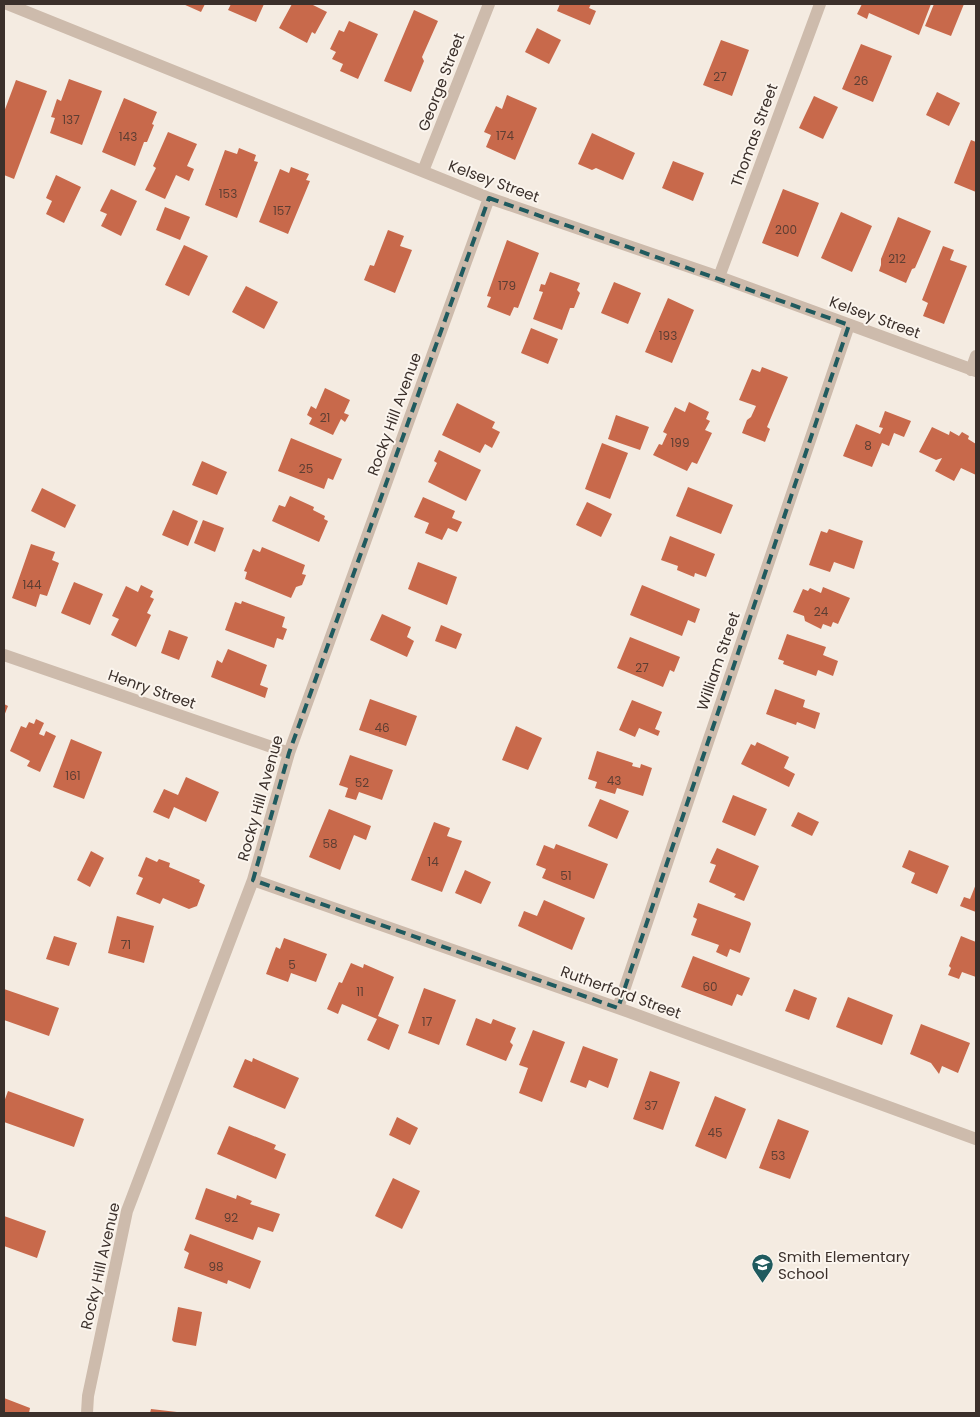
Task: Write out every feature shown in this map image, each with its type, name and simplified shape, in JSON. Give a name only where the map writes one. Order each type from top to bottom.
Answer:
[{"type":"street","name":"Kelsey Street","points":[[7,4],[490,198],[719,277],[974,370]]},
{"type":"street","name":"George Street","points":[[423,172],[488,4]]},
{"type":"street","name":"Thomas Street","points":[[719,277],[820,4]]},
{"type":"street","name":"Rocky Hill Avenue","points":[[88,1413],[88,1396],[127,1211],[253,880],[289,753],[490,198]]},
{"type":"street","name":"William Street","points":[[618,1008],[849,325]]},
{"type":"street","points":[[974,370],[976,356]]},
{"type":"street","name":"Henry Street","points":[[4,655],[289,753]]},
{"type":"street","name":"Rutherford Street","points":[[253,880],[618,1008],[976,1140]]},
{"type":"highlighted area","points":[[489,198],[849,325],[618,1008],[253,880],[289,753]]},
{"type":"building","points":[[183,4],[205,4],[201,12]]},
{"type":"building","points":[[231,4],[264,4],[256,22],[228,10]]},
{"type":"building","points":[[292,4],[311,4],[327,12],[315,34],[312,32],[307,43],[279,28]]},
{"type":"building","points":[[560,4],[591,4],[589,8],[596,11],[590,25],[557,11]]},
{"type":"building","points":[[862,4],[931,4],[919,35],[869,13],[867,19],[857,14]]},
{"type":"building","points":[[934,4],[964,4],[951,36],[925,26]]},
{"type":"building","points":[[414,10],[438,21],[422,57],[424,61],[411,92],[384,81]]},
{"type":"building","points":[[349,21],[378,34],[358,79],[340,71],[343,64],[332,59],[336,52],[330,49],[339,30],[344,32]]},
{"type":"building","points":[[537,28],[561,40],[549,64],[525,52]]},
{"type":"building","points":[[721,40],[749,50],[732,96],[703,85]]},
{"type":"building","points":[[861,44],[892,56],[873,102],[842,89]]},
{"type":"building","points":[[69,79],[102,91],[82,145],[50,133],[55,118],[51,117],[57,99],[61,101]]},
{"type":"building","points":[[16,80],[47,91],[14,179],[4,175],[4,112]]},
{"type":"building","points":[[937,92],[960,103],[949,126],[926,115]]},
{"type":"building","points":[[507,95],[537,108],[515,160],[486,147],[491,135],[484,132],[496,106],[502,109]]},
{"type":"building","points":[[814,96],[838,107],[823,139],[799,128]]},
{"type":"building","points":[[124,98],[157,112],[152,124],[154,125],[147,142],[144,142],[135,166],[102,152]]},
{"type":"building","points":[[168,132],[197,144],[187,166],[194,169],[189,181],[176,175],[165,199],[145,190],[156,168],[153,166]]},
{"type":"building","points":[[592,133],[635,153],[623,180],[596,168],[592,170],[578,164]]},
{"type":"building","points":[[971,140],[976,142],[976,192],[954,183]]},
{"type":"building","points":[[239,148],[256,155],[254,161],[258,162],[237,218],[205,205],[225,150],[237,154]]},
{"type":"building","points":[[673,161],[704,173],[693,201],[662,188]]},
{"type":"building","points":[[291,167],[309,174],[306,180],[310,181],[288,234],[259,222],[280,169],[289,173]]},
{"type":"building","points":[[56,175],[81,187],[64,223],[46,214],[52,201],[46,198]]},
{"type":"building","points":[[111,189],[137,201],[121,236],[101,226],[107,214],[100,211]]},
{"type":"building","points":[[783,189],[819,203],[798,257],[762,243]]},
{"type":"building","points":[[165,207],[190,217],[180,240],[156,230]]},
{"type":"building","points":[[841,212],[872,226],[852,272],[821,258]]},
{"type":"building","points":[[898,217],[931,231],[915,268],[912,269],[906,283],[879,271],[881,259]]},
{"type":"building","points":[[388,230],[404,236],[400,246],[412,250],[395,293],[364,280],[370,265],[374,266]]},
{"type":"building","points":[[507,240],[539,253],[518,308],[514,307],[510,316],[487,307],[491,297],[487,296]]},
{"type":"building","points":[[184,245],[208,256],[189,296],[165,285]]},
{"type":"building","points":[[943,246],[954,250],[950,260],[967,266],[944,324],[923,316],[928,303],[922,300]]},
{"type":"building","points":[[550,272],[580,283],[577,290],[580,293],[574,308],[570,308],[562,330],[533,319],[543,292],[539,291],[541,284],[545,285]]},
{"type":"building","points":[[614,282],[641,293],[628,324],[601,313]]},
{"type":"building","points":[[246,286],[278,302],[264,329],[232,312]]},
{"type":"building","points":[[668,298],[694,310],[672,363],[645,352]]},
{"type":"building","points":[[531,328],[558,339],[548,364],[521,353]]},
{"type":"building","points":[[762,367],[788,377],[767,427],[770,429],[765,442],[742,433],[747,420],[751,417],[756,406],[739,400],[752,369],[760,372]]},
{"type":"building","points":[[325,388],[350,400],[344,413],[349,415],[345,422],[341,419],[333,435],[309,424],[312,418],[307,415],[311,406],[316,409]]},
{"type":"building","points":[[689,402],[709,412],[706,419],[710,421],[705,430],[712,433],[697,464],[692,462],[687,471],[653,455],[659,444],[662,445],[667,434],[663,432],[675,407],[685,412]]},
{"type":"building","points":[[457,403],[495,422],[492,428],[500,432],[492,448],[485,444],[480,453],[442,435]]},
{"type":"building","points":[[885,411],[911,421],[904,437],[894,433],[889,446],[882,443],[872,467],[843,456],[856,424],[880,434],[883,428],[879,427]]},
{"type":"building","points":[[616,415],[649,427],[640,450],[608,439]]},
{"type":"building","points":[[932,427],[949,435],[950,431],[959,436],[962,432],[969,436],[968,439],[976,444],[976,475],[961,468],[954,481],[935,471],[942,458],[936,460],[919,452]]},
{"type":"building","points":[[291,438],[342,459],[333,480],[328,478],[324,489],[278,471]]},
{"type":"building","points":[[602,443],[628,453],[610,499],[585,489]]},
{"type":"building","points":[[439,450],[481,470],[466,501],[428,482],[437,463],[434,461]]},
{"type":"building","points":[[202,461],[227,472],[217,495],[192,485]]},
{"type":"building","points":[[688,487],[733,505],[721,534],[676,516]]},
{"type":"building","points":[[42,488],[76,505],[65,528],[31,511]]},
{"type":"building","points":[[290,496],[314,507],[313,510],[325,516],[324,519],[328,521],[319,542],[272,521],[279,505],[285,507]]},
{"type":"building","points":[[423,497],[455,511],[452,518],[462,522],[457,532],[448,528],[442,540],[425,533],[429,523],[414,517]]},
{"type":"building","points":[[587,502],[612,514],[601,537],[576,525]]},
{"type":"building","points":[[173,510],[198,521],[188,546],[162,535]]},
{"type":"building","points":[[203,520],[224,528],[215,552],[194,543]]},
{"type":"building","points":[[829,529],[863,541],[854,569],[834,562],[830,572],[809,565],[821,531],[827,533]]},
{"type":"building","points":[[670,536],[715,554],[706,577],[695,573],[694,577],[677,570],[678,566],[661,560]]},
{"type":"building","points":[[31,544],[55,552],[52,560],[59,563],[47,596],[40,594],[36,607],[12,598]]},
{"type":"building","points":[[262,547],[305,565],[302,574],[306,575],[302,585],[296,587],[291,598],[245,579],[247,572],[244,571],[253,549],[260,552]]},
{"type":"building","points":[[418,562],[457,577],[447,605],[408,589]]},
{"type":"building","points":[[74,582],[103,594],[90,625],[61,613]]},
{"type":"building","points":[[141,585],[153,591],[150,597],[154,599],[147,613],[151,615],[136,647],[111,635],[119,619],[112,616],[126,586],[138,592]]},
{"type":"building","points":[[642,585],[700,609],[695,623],[688,620],[682,636],[630,615]]},
{"type":"building","points":[[823,587],[850,598],[838,624],[833,622],[831,627],[823,624],[821,629],[805,621],[804,616],[793,612],[803,589],[808,591],[810,588],[821,593]]},
{"type":"building","points":[[242,601],[285,617],[282,627],[287,629],[283,640],[277,638],[274,648],[225,630],[235,602],[241,604]]},
{"type":"building","points":[[382,614],[411,627],[407,637],[414,641],[407,657],[370,640]]},
{"type":"building","points":[[441,625],[462,634],[456,649],[435,641]]},
{"type":"building","points":[[169,630],[188,637],[179,660],[161,653]]},
{"type":"building","points":[[787,634],[826,647],[823,655],[838,661],[833,676],[818,670],[816,676],[783,664],[784,661],[778,659]]},
{"type":"building","points":[[630,637],[680,657],[674,672],[670,670],[663,687],[617,668]]},
{"type":"building","points":[[228,649],[267,665],[260,685],[268,688],[265,698],[211,677],[217,660],[222,663]]},
{"type":"building","points":[[775,689],[805,700],[803,707],[820,713],[815,729],[797,722],[796,725],[766,714]]},
{"type":"building","points":[[370,699],[417,716],[406,746],[359,730]]},
{"type":"building","points":[[632,700],[662,712],[655,729],[660,731],[658,736],[639,728],[635,737],[619,730]]},
{"type":"building","points":[[4,704],[8,706],[4,716]]},
{"type":"building","points":[[36,719],[44,723],[39,734],[44,736],[46,731],[56,736],[40,772],[27,766],[30,761],[10,751],[21,726],[26,728],[29,722],[34,724]]},
{"type":"building","points":[[516,726],[542,738],[528,770],[502,760]]},
{"type":"building","points":[[71,739],[102,752],[84,799],[53,787]]},
{"type":"building","points":[[757,742],[789,757],[784,768],[795,774],[789,787],[741,764],[751,744],[755,746]]},
{"type":"building","points":[[597,751],[633,763],[632,766],[640,768],[641,764],[652,768],[643,796],[617,788],[615,794],[595,788],[597,782],[588,779]]},
{"type":"building","points":[[350,755],[393,770],[382,800],[359,792],[356,800],[345,797],[348,788],[339,785]]},
{"type":"building","points":[[186,777],[219,792],[206,822],[174,807],[169,819],[153,812],[164,789],[178,795]]},
{"type":"building","points":[[733,795],[767,809],[755,836],[722,822]]},
{"type":"building","points":[[600,799],[629,811],[617,839],[588,826]]},
{"type":"building","points":[[329,809],[371,826],[366,840],[354,835],[340,870],[309,857]]},
{"type":"building","points":[[798,812],[819,822],[812,836],[791,826]]},
{"type":"building","points":[[434,822],[450,828],[447,836],[462,841],[442,892],[411,880]]},
{"type":"building","points":[[556,844],[608,864],[594,899],[542,878],[546,869],[536,865],[544,845],[554,849]]},
{"type":"building","points":[[717,848],[759,866],[744,901],[734,897],[736,894],[709,882],[716,865],[710,863]]},
{"type":"building","points":[[909,850],[949,866],[937,894],[911,883],[915,873],[902,867]]},
{"type":"building","points":[[91,851],[104,858],[90,887],[77,880]]},
{"type":"building","points":[[146,857],[157,862],[159,859],[170,863],[169,867],[200,880],[199,882],[205,885],[197,906],[189,909],[163,898],[160,904],[136,894],[143,878],[138,876]]},
{"type":"building","points":[[465,870],[491,882],[481,904],[455,893]]},
{"type":"building","points":[[976,884],[976,912],[960,906],[964,897],[970,899]]},
{"type":"building","points":[[544,900],[585,918],[572,950],[518,926],[524,911],[537,916]]},
{"type":"building","points":[[698,903],[750,922],[751,924],[740,953],[730,949],[727,957],[716,952],[719,945],[691,935],[697,919],[693,917]]},
{"type":"building","points":[[117,916],[154,926],[144,963],[108,953]]},
{"type":"building","points":[[54,936],[77,943],[69,966],[46,959]]},
{"type":"building","points":[[961,936],[976,942],[976,977],[962,972],[959,979],[948,975],[951,968],[949,966]]},
{"type":"building","points":[[284,938],[327,954],[316,982],[291,973],[288,982],[266,974],[276,947],[280,949]]},
{"type":"building","points":[[693,956],[750,978],[742,996],[737,994],[732,1006],[681,987]]},
{"type":"building","points":[[351,963],[363,968],[364,964],[394,977],[378,1016],[399,1025],[389,1050],[367,1040],[377,1019],[342,1004],[338,1014],[327,1009],[339,982],[342,983]]},
{"type":"building","points":[[424,988],[456,1000],[439,1045],[408,1033]]},
{"type":"building","points":[[4,989],[59,1008],[49,1036],[4,1020]]},
{"type":"building","points":[[794,989],[817,998],[809,1020],[785,1011]]},
{"type":"building","points":[[848,997],[893,1015],[882,1045],[836,1027]]},
{"type":"building","points":[[476,1018],[491,1024],[493,1019],[516,1028],[510,1042],[513,1045],[506,1061],[466,1045]]},
{"type":"building","points":[[921,1024],[970,1043],[958,1073],[942,1066],[939,1074],[931,1063],[910,1054]]},
{"type":"building","points":[[533,1030],[565,1042],[542,1102],[519,1093],[528,1068],[519,1065]]},
{"type":"building","points":[[583,1046],[618,1059],[608,1088],[589,1080],[586,1088],[570,1082]]},
{"type":"building","points":[[253,1058],[299,1078],[285,1109],[233,1087],[245,1059],[252,1062]]},
{"type":"building","points":[[650,1071],[680,1082],[663,1130],[633,1119]]},
{"type":"building","points":[[8,1091],[84,1119],[74,1147],[4,1122],[4,1102]]},
{"type":"building","points":[[715,1096],[746,1109],[726,1159],[695,1146]]},
{"type":"building","points":[[397,1117],[418,1128],[410,1145],[389,1135]]},
{"type":"building","points":[[778,1119],[809,1131],[790,1179],[759,1168]]},
{"type":"building","points":[[229,1126],[276,1145],[274,1149],[286,1154],[276,1179],[217,1154]]},
{"type":"building","points":[[393,1178],[420,1191],[402,1229],[375,1216]]},
{"type":"building","points":[[206,1188],[236,1199],[237,1195],[252,1201],[250,1204],[280,1214],[273,1232],[258,1227],[253,1240],[195,1219]]},
{"type":"building","points":[[4,1216],[46,1231],[37,1258],[4,1246]]},
{"type":"building","points":[[190,1234],[261,1261],[250,1289],[228,1280],[227,1284],[184,1268],[189,1253],[184,1250]]},
{"type":"building","points":[[178,1307],[202,1312],[196,1346],[172,1340]]},
{"type":"building","points":[[4,1398],[30,1408],[29,1413],[4,1413]]},
{"type":"building","points":[[151,1409],[177,1412],[177,1413],[150,1413]]},
{"type":"place","name":"Smith Elementary School","points":[[762,1284]]}]
